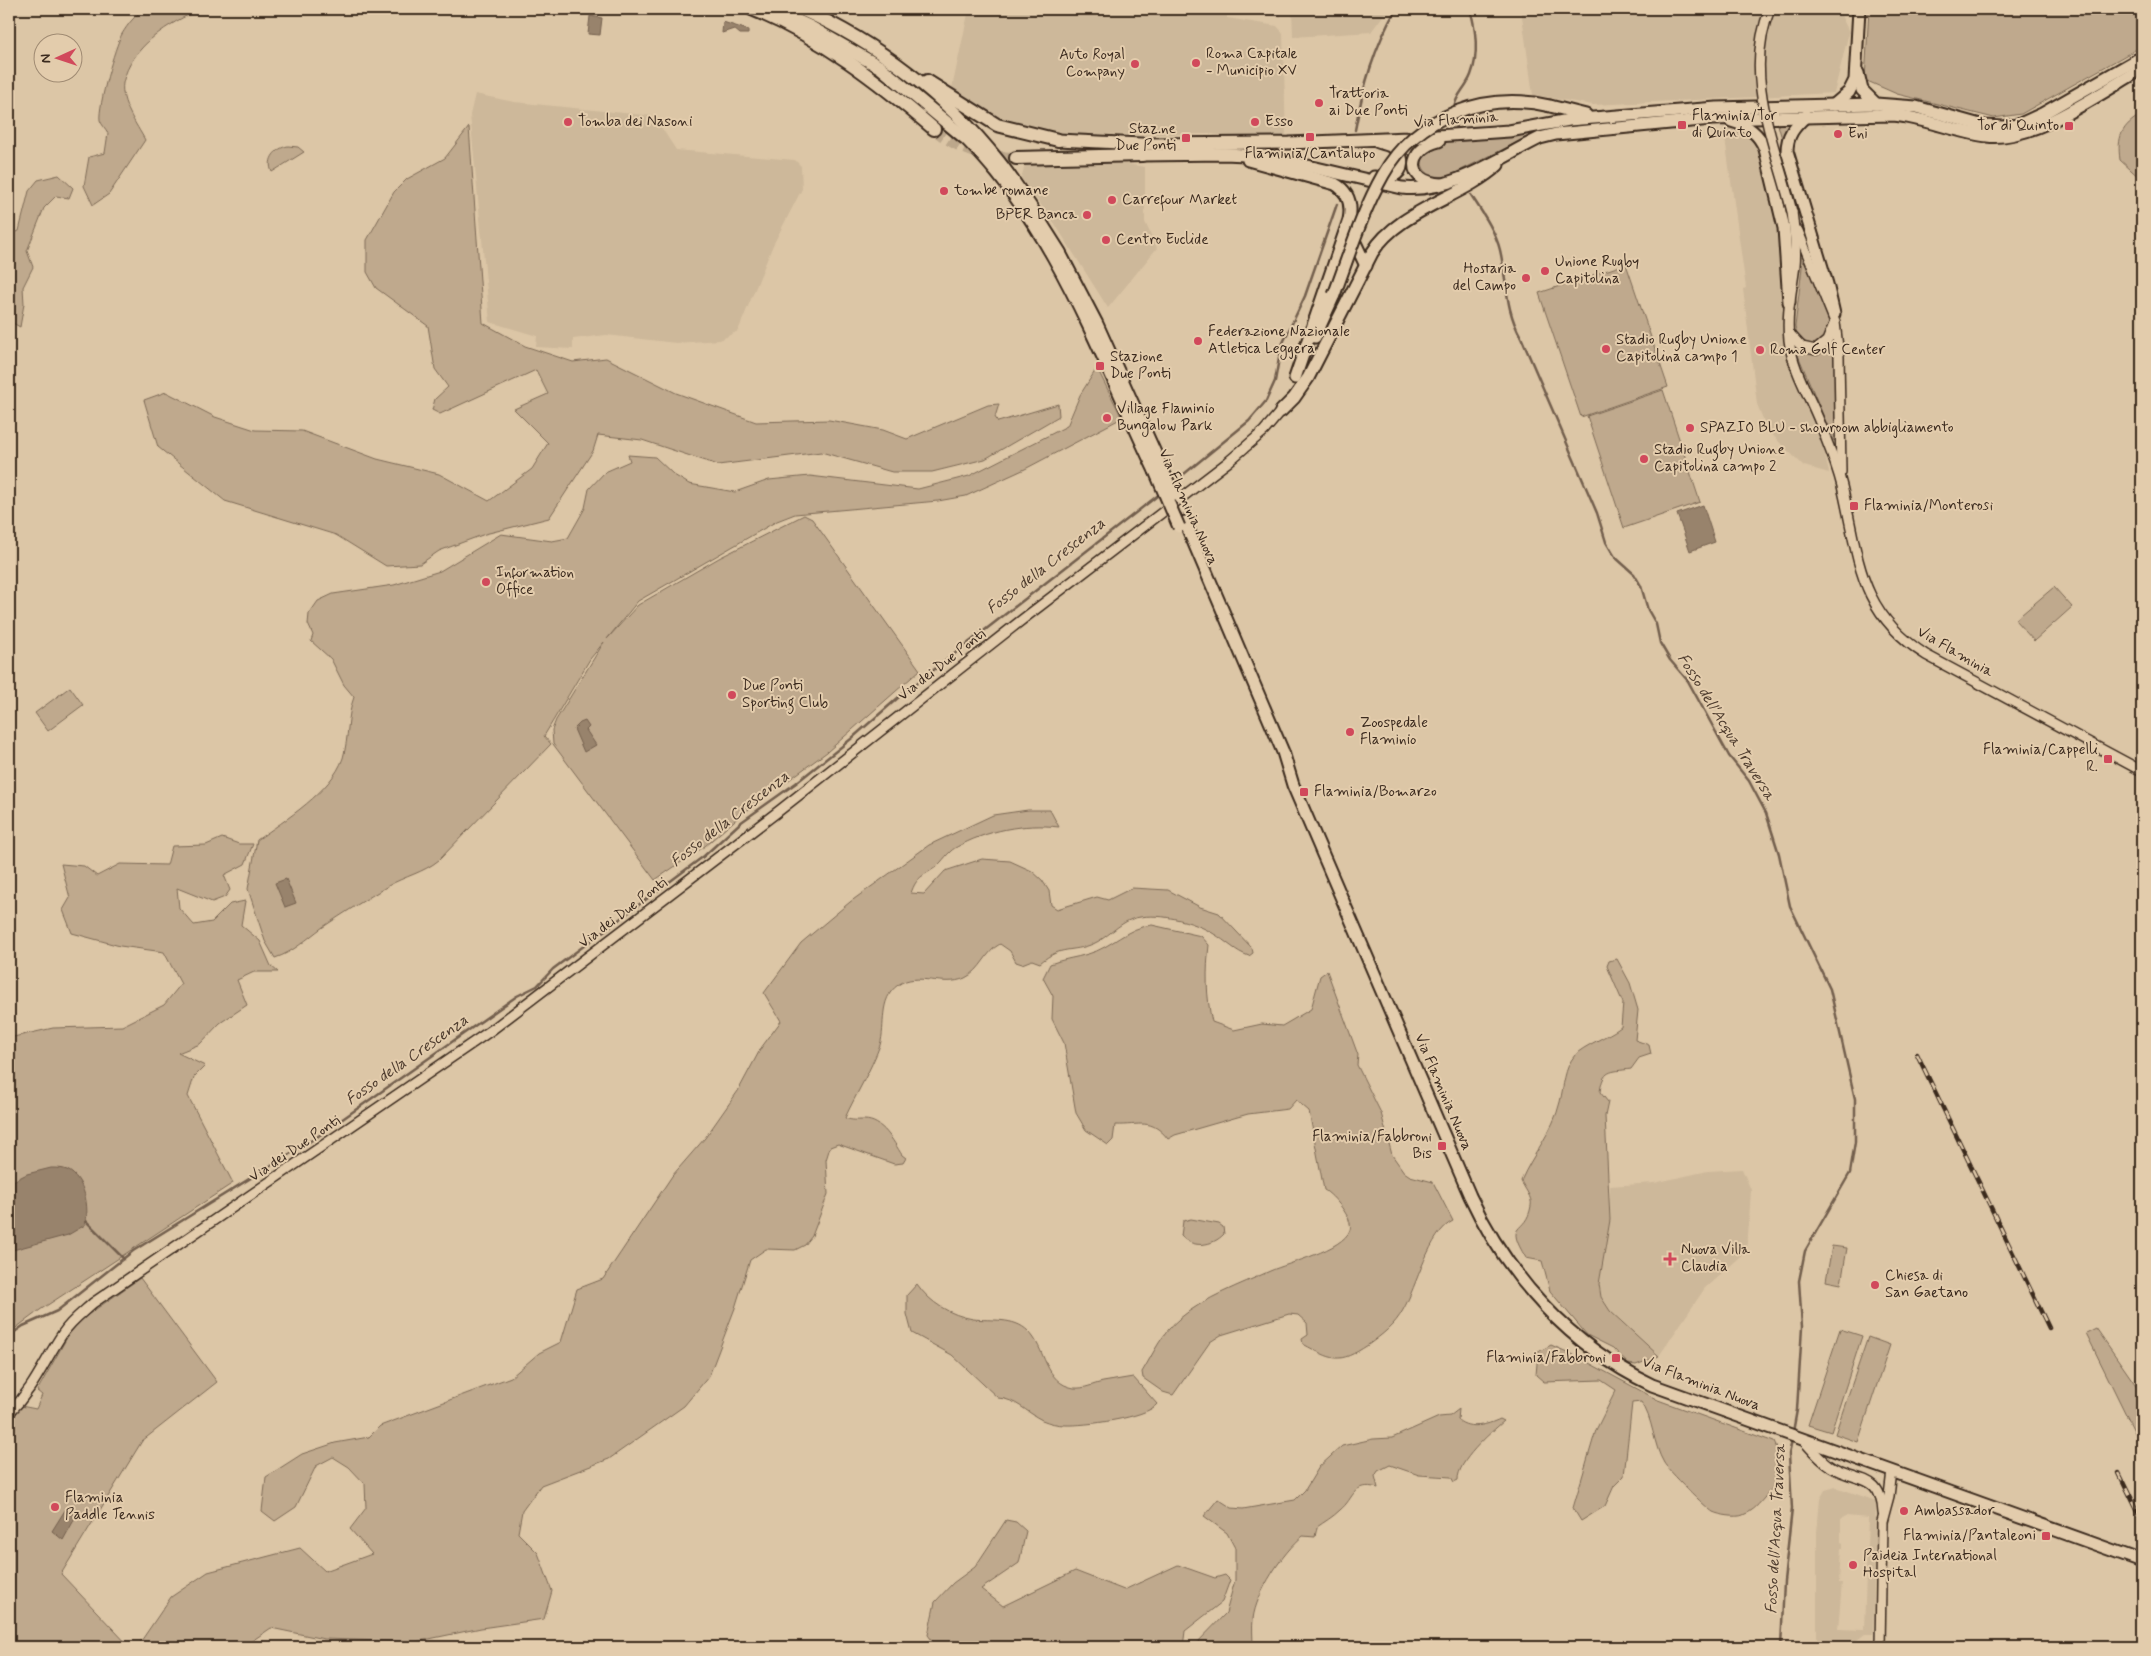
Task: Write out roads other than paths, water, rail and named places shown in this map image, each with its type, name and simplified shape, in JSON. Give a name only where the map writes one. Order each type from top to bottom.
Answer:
[{"type":"highway","points":[[752,9],[794,28],[861,69],[934,130]]},
{"type":"highway","points":[[771,9],[817,31],[880,67],[964,137]]},
{"type":"highway","points":[[801,9],[860,39],[989,122],[1012,131],[1058,140]]},
{"type":"highway","points":[[903,68],[965,124],[988,148],[1026,199],[1060,253]]},
{"type":"highway","points":[[1016,158],[1142,155]]},
{"type":"main road","points":[[1858,11],[1857,69],[1862,90],[1876,104]]},
{"type":"main road","name":"Via Flaminia","points":[[1058,140],[1141,144],[1290,143],[1510,131],[1558,121],[1716,108],[1876,104],[1916,107],[1984,126],[2011,126],[2042,114],[2142,57]]},
{"type":"main road","points":[[1142,155],[1225,154],[1279,158],[1408,189],[1425,189],[1451,183],[1540,138],[1556,134],[1720,118],[1902,116],[1994,137],[2016,135],[2048,122],[2142,68]]},
{"type":"main road","points":[[1834,105],[1849,92],[1857,69]]},
{"type":"main road","points":[[1281,411],[1334,294],[1377,185],[1388,166],[1411,139],[1445,116],[1482,104],[1515,101],[1550,106],[1600,119]]},
{"type":"main road","points":[[1806,116],[1792,130],[1788,140],[1787,151],[1827,284],[1834,318]]},
{"type":"main road","points":[[1720,118],[1746,126],[1758,136],[1765,149],[1784,228],[1789,302]]},
{"type":"main road","points":[[1451,183],[1434,183],[1424,180],[1417,172],[1414,162],[1416,155],[1424,146],[1455,135]]},
{"type":"main road","name":"Via Flaminia Nuova","points":[[964,137],[1007,185],[1056,264],[1158,469]]},
{"type":"main road","points":[[1359,177],[1389,177],[1396,174],[1401,168],[1401,157],[1395,148],[1372,139]]},
{"type":"main road","points":[[1225,154],[1335,184],[1344,191],[1349,200],[1349,220],[1356,247],[1366,266]]},
{"type":"main road","points":[[1281,411],[1294,398],[1308,378],[1377,246],[1390,232],[1486,174],[1506,156]]},
{"type":"main road","points":[[1295,378],[1349,220]]},
{"type":"main road","name":"Via Flaminia Nuova","points":[[1060,253],[1097,324],[1182,524],[1265,729],[1280,761],[1288,772],[1470,1196],[1492,1240],[1509,1264],[1546,1308],[1573,1334],[1612,1363],[1652,1385],[2142,1560]]},
{"type":"street","name":"Via Flaminia","points":[[1770,9],[1759,47],[1759,79],[1792,212],[1818,284],[1834,318],[1839,356],[1842,485]]},
{"type":"street","name":"Via Flaminia","points":[[1792,212],[1796,251],[1789,302],[1789,331],[1795,362],[1822,425],[1842,485],[1861,573],[1878,608],[1903,638],[1930,658],[2142,771]]},
{"type":"street","points":[[1789,331],[1799,345],[1816,350],[1827,341],[1834,318]]},
{"type":"street","name":"Via dei Due Ponti","points":[[9,1414],[34,1384],[63,1333],[78,1316],[493,1029],[787,805],[1023,619],[1228,462],[1264,431],[1281,411]]},
{"type":"street","points":[[1803,1439],[1832,1467],[1862,1478],[1875,1486],[1882,1498],[1880,1647]]},
{"type":"street","points":[[1882,1522],[1889,1496],[1892,1471]]},
{"type":"waterway","name":"Fosso della Crescenza","points":[[1355,130],[1375,53],[1396,9]]},
{"type":"waterway","name":"Fosso dell'Acqua Traversa","points":[[1453,110],[1474,67],[1476,51],[1475,33],[1470,9]]},
{"type":"waterway","name":"Fosso dell'Acqua Traversa","points":[[1454,116],[1456,129]]},
{"type":"waterway","name":"Fosso dell'Acqua Traversa","points":[[1471,195],[1495,235],[1500,250],[1512,316],[1597,513],[1606,542],[1615,557],[1634,574],[1641,586],[1648,610],[1656,624],[1660,643],[1670,660],[1688,681],[1729,756],[1749,781],[1766,813],[1779,854],[1790,906],[1830,989],[1855,1099],[1855,1142],[1850,1173],[1805,1251],[1799,1281],[1802,1327],[1797,1410],[1793,1432]]},
{"type":"waterway","name":"Fosso della Crescenza","points":[[1173,483],[1249,421],[1266,401],[1275,381],[1281,347],[1305,296],[1337,204]]},
{"type":"waterway","name":"Fosso della Crescenza","points":[[9,1336],[23,1326],[57,1311],[133,1251],[317,1137],[517,996],[537,986],[553,969],[704,856],[740,823],[796,783],[899,697],[1161,493]]},
{"type":"waterway","points":[[86,1221],[124,1259]]},
{"type":"waterway","name":"Fosso dell'Acqua Traversa","points":[[1781,1647],[1784,1581],[1792,1509],[1789,1454],[1792,1440]]},
{"type":"tunnel","points":[[934,129],[972,151],[992,156],[1016,158]]},
{"type":"railway","points":[[1917,1054],[2049,1328]]},
{"type":"railway","points":[[2119,1473],[2142,1520]]},
{"type":"place","name":"Roma Capitale - Municipio XV","points":[[1196,63]]},
{"type":"place","name":"Auto Royal Company","points":[[1135,64]]},
{"type":"place","name":"Trattoria ai Due Ponti","points":[[1319,103]]},
{"type":"place","name":"Tomba dei Nasoni","points":[[568,122]]},
{"type":"place","name":"Esso","points":[[1255,122]]},
{"type":"place","name":"Flaminia/Tor di Quinto","points":[[1682,125]]},
{"type":"place","name":"Tor di Quinto","points":[[2069,126]]},
{"type":"place","name":"Eni","points":[[1838,134]]},
{"type":"place","name":"Flaminia/Cantalupo","points":[[1310,137]]},
{"type":"place","name":"Staz.ne Due Ponti","points":[[1186,138]]},
{"type":"place","name":"tombe romane","points":[[944,191]]},
{"type":"place","name":"Carrefour Market","points":[[1112,200]]},
{"type":"place","name":"BPER Banca","points":[[1087,215]]},
{"type":"place","name":"Centro Euclide","points":[[1106,240]]},
{"type":"place","name":"Unione Rugby Capitolina","points":[[1545,271]]},
{"type":"place","name":"Hostaria del Campo","points":[[1526,278]]},
{"type":"place","name":"Federazione Nazionale Atletica Leggera","points":[[1198,341]]},
{"type":"place","name":"Stadio Rugby Unione Capitolina campo 1","points":[[1606,349]]},
{"type":"place","name":"Roma Golf Center","points":[[1760,350]]},
{"type":"place","name":"Stazione Due Ponti","points":[[1100,366]]},
{"type":"place","name":"Village Flaminio Bungalow Park","points":[[1107,418]]},
{"type":"place","name":"SPAZIO BLU - showroom abbigliamento","points":[[1690,428]]},
{"type":"place","name":"Stadio Rugby Unione Capitolina campo 2","points":[[1644,459]]},
{"type":"place","name":"Flaminia/Monterosi","points":[[1854,506]]},
{"type":"place","name":"Information Office","points":[[486,582]]},
{"type":"place","name":"Due Ponti Sporting Club","points":[[732,695]]},
{"type":"place","name":"Zoospedale Flaminio","points":[[1350,732]]},
{"type":"place","name":"Flaminia/Cappelli R.","points":[[2108,759]]},
{"type":"place","name":"Flaminia/Bomarzo","points":[[1304,792]]},
{"type":"place","name":"Flaminia/Fabbroni Bis","points":[[1442,1146]]},
{"type":"place","name":"Nuova Villa Claudia","points":[[1670,1259]]},
{"type":"place","name":"Chiesa di San Gaetano","points":[[1875,1285]]},
{"type":"place","name":"Flaminia/Fabbroni","points":[[1616,1358]]},
{"type":"place","name":"Flaminia Paddle Tennis","points":[[55,1507]]},
{"type":"place","name":"Ambassador","points":[[1904,1511]]},
{"type":"place","name":"Flaminia/Pantaleoni","points":[[2046,1536]]},
{"type":"place","name":"Paideia International Hospital","points":[[1853,1565]]}]
